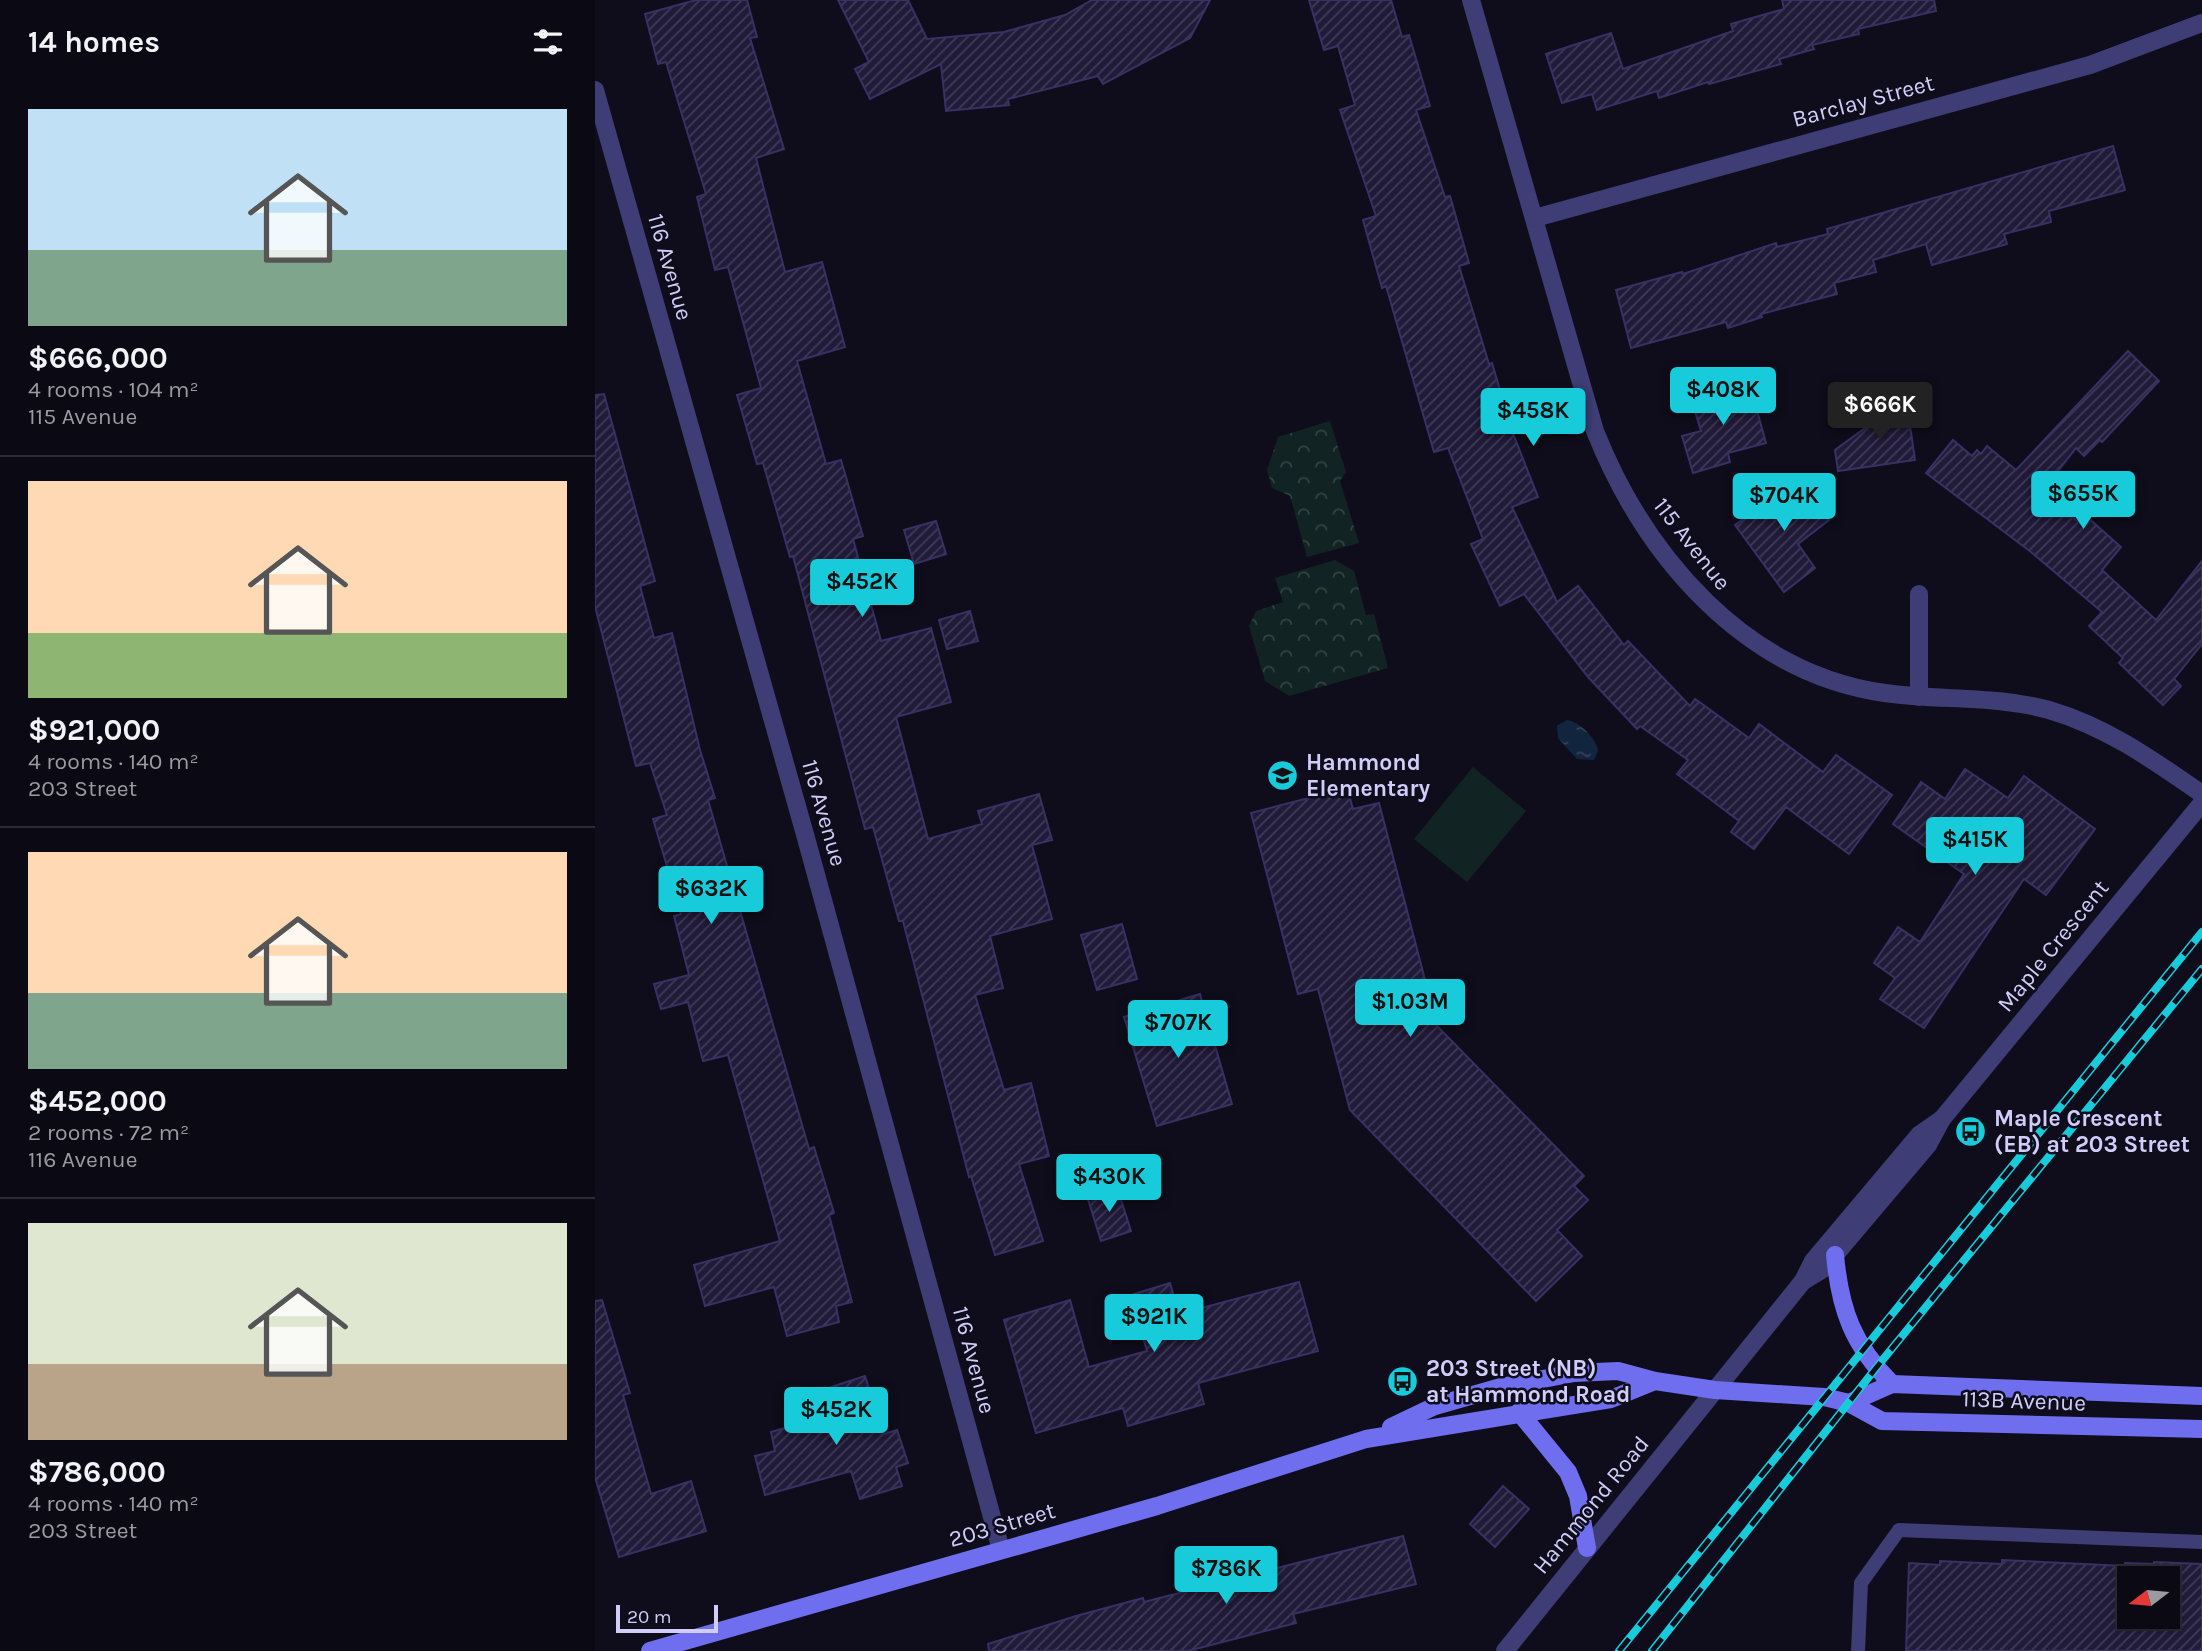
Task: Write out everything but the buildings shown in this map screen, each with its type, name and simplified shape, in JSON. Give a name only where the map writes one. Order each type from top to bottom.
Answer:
[{"type":"main road","points":[[1835,1255],[1837,1281],[1851,1328],[1863,1352],[1892,1384]]},
{"type":"main road","name":"203 Street","points":[[650,1651],[1157,1506],[1366,1439],[1435,1406],[1501,1387],[1574,1373],[1618,1371],[1655,1381],[1716,1390]]},
{"type":"main road","name":"203 Street","points":[[1366,1439],[1611,1399],[1655,1381]]},
{"type":"main road","name":"113B Avenue","points":[[1849,1403],[1892,1384],[2202,1396]]},
{"type":"main road","name":"113B Avenue","points":[[1716,1390],[1824,1397],[1849,1403],[1882,1421],[2202,1429]]},
{"type":"main road","points":[[1520,1412],[1568,1472],[1578,1496],[1587,1548]]},
{"type":"street","name":"115 Avenue","points":[[1471,0],[1591,418],[1610,469],[1651,536],[1685,582],[1715,613],[1742,634],[1803,668],[1837,682],[1883,693],[2011,702],[2081,721],[2116,736],[2202,794]]},
{"type":"street","name":"Barclay Street","points":[[1535,218],[2090,65],[2202,23]]},
{"type":"street","name":"116 Avenue","points":[[595,90],[806,838],[1001,1550]]},
{"type":"street","points":[[1919,594],[1919,697]]},
{"type":"street","name":"Maple Crescent","points":[[1803,1281],[1823,1269],[1928,1145],[1942,1119],[2202,803]]},
{"type":"street","name":"Maple Crescent","points":[[1716,1390],[1803,1281],[1813,1261],[1919,1135],[1942,1119]]},
{"type":"street","name":"Hammond Road","points":[[1505,1651],[1716,1390]]},
{"type":"lane","points":[[1858,1651],[1861,1583],[1899,1530],[2202,1542]]},
{"type":"green space","points":[[1330,421],[1346,472],[1340,481],[1359,543],[1307,557],[1290,496],[1272,488],[1267,470],[1278,437]]},
{"type":"green space","points":[[1335,560],[1354,571],[1366,615],[1374,614],[1388,668],[1289,696],[1265,681],[1249,626],[1256,611],[1283,602],[1275,578]]},
{"type":"green space","points":[[1473,767],[1526,811],[1467,882],[1414,839]]},
{"type":"water","points":[[1567,720],[1582,727],[1591,736],[1598,751],[1594,760],[1577,759],[1558,738],[1557,726]]},
{"type":"railway","points":[[1619,1651],[2202,932]]},
{"type":"railway","points":[[1652,1651],[1876,1368],[2202,969]]},
{"type":"place","name":"Hammond Elementary","points":[[1283,775]]},
{"type":"place","name":"Maple Crescent (EB) at 203 Street","points":[[1971,1131]]},
{"type":"place","name":"203 Street (NB) at Hammond Road","points":[[1403,1381]]}]
